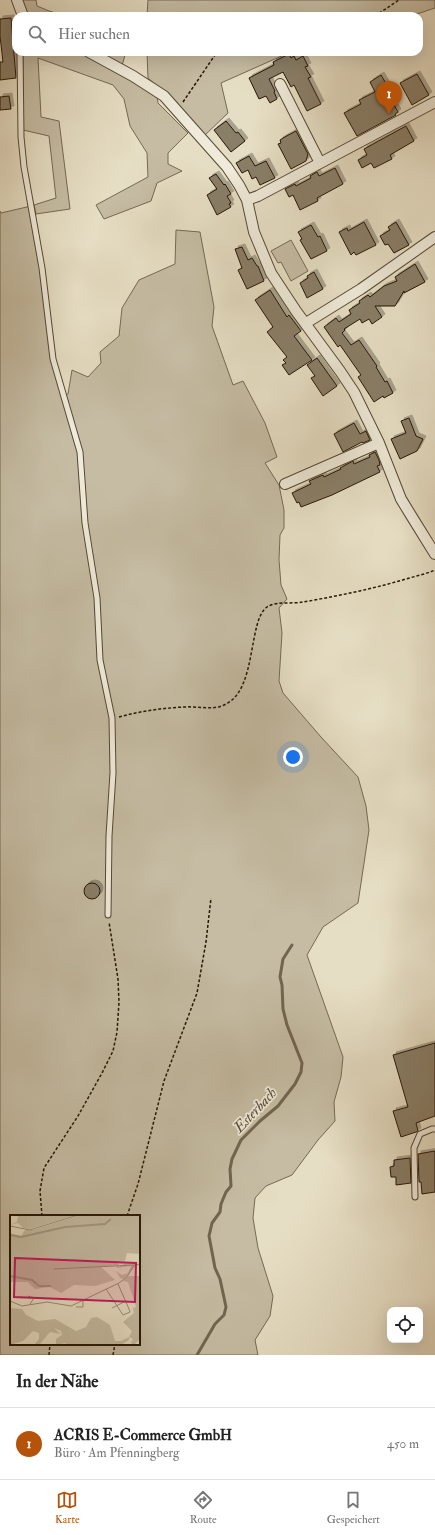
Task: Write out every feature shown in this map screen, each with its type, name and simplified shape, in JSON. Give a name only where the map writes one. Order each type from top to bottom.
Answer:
[{"type":"street","points":[[16,0],[21,12]]},
{"type":"street","points":[[96,56],[164,96],[227,167],[247,200],[254,232],[271,273],[354,392],[379,443],[401,499],[435,554]]},
{"type":"street","points":[[280,84],[320,163]]},
{"type":"street","points":[[247,200],[258,196],[435,102]]},
{"type":"street","points":[[306,322],[361,289],[435,237]]},
{"type":"street","points":[[285,484],[379,443]]},
{"type":"lane","points":[[20,56],[20,137],[24,167],[42,268],[53,359],[80,452],[85,523],[98,604],[100,660],[112,718],[113,773],[109,836],[108,915]]},
{"type":"lane","points":[[415,1197],[414,1148],[420,1134],[435,1129]]},
{"type":"path","points":[[381,12],[398,0]]},
{"type":"path","points":[[176,110],[191,91],[214,56]]},
{"type":"path","points":[[112,718],[162,708],[187,706],[216,708],[226,705],[233,700],[240,690],[247,673],[259,621],[266,607],[346,594],[435,570]]},
{"type":"path","points":[[128,1215],[138,1184],[164,1081],[197,993],[206,942],[211,898]]},
{"type":"path","points":[[42,1215],[40,1191],[44,1168],[78,1116],[113,1051],[117,1032],[119,1002],[118,979],[108,915]]},
{"type":"path","points":[[49,1355],[50,1345]]},
{"type":"path","points":[[113,1355],[115,1345]]},
{"type":"shaded area","points":[[22,0],[36,0],[37,6],[52,12],[27,12],[23,6]]},
{"type":"shaded area","points":[[148,0],[435,0],[435,8],[423,12],[147,12]]},
{"type":"shaded area","points":[[23,56],[125,56],[120,73],[157,96],[158,103],[188,133],[168,153],[168,164],[182,171],[157,183],[151,201],[104,219],[96,205],[148,177],[147,153],[130,126],[124,99],[113,85],[38,58],[41,117],[59,121],[70,209],[36,214],[34,205],[56,198],[49,136],[23,130]]},
{"type":"shaded area","points":[[147,56],[282,56],[221,83],[228,113],[204,136],[165,93],[148,78]]},
{"type":"shaded area","points":[[31,206],[52,350],[62,396],[68,394],[72,370],[88,377],[101,363],[100,352],[119,336],[122,308],[139,280],[175,264],[176,230],[200,232],[214,307],[212,326],[233,385],[243,381],[265,423],[277,457],[265,463],[279,485],[284,510],[284,528],[280,535],[279,560],[281,585],[287,599],[279,608],[282,633],[279,681],[283,693],[358,777],[366,806],[369,830],[358,903],[323,927],[307,955],[343,1057],[341,1077],[334,1102],[335,1121],[318,1140],[292,1175],[266,1186],[255,1198],[253,1218],[258,1248],[273,1296],[270,1316],[255,1340],[258,1355],[0,1355],[0,211],[1,213]]},
{"type":"shaded area","points":[[291,240],[308,271],[291,281],[281,262],[278,263],[271,251]]},
{"type":"building","points":[[11,18],[12,56],[14,56],[16,78],[0,80],[0,62],[3,62],[0,19]]},
{"type":"building","points":[[285,56],[290,56],[291,58],[294,56],[296,60],[303,56],[308,66],[305,67],[311,77],[308,78],[321,104],[307,111],[294,85],[291,87],[283,72],[269,79],[277,99],[270,103],[266,96],[259,99],[249,78],[274,65],[273,62]]},
{"type":"building","points":[[417,74],[429,95],[412,105],[400,83]]},
{"type":"building","points":[[381,75],[391,92],[388,94],[398,112],[395,114],[396,115],[357,136],[344,113],[361,104],[359,100],[375,92],[370,82]]},
{"type":"building","points":[[9,96],[11,109],[0,110],[0,97]]},
{"type":"building","points":[[226,121],[245,141],[231,152],[214,130]]},
{"type":"building","points":[[406,126],[414,141],[390,155],[392,159],[374,168],[371,163],[362,168],[358,160],[367,155],[364,149]]},
{"type":"building","points":[[296,131],[308,154],[306,161],[291,169],[278,144],[281,143],[280,140]]},
{"type":"building","points":[[249,156],[255,166],[266,161],[275,178],[260,185],[256,177],[252,179],[248,170],[242,173],[236,163]]},
{"type":"building","points":[[335,168],[343,184],[317,198],[318,201],[300,210],[293,195],[289,197],[285,189],[295,184],[296,186],[311,178],[310,176],[317,172],[319,176]]},
{"type":"building","points":[[216,174],[231,194],[227,196],[231,203],[229,204],[231,207],[217,215],[207,195],[217,189],[209,178]]},
{"type":"building","points":[[364,222],[376,245],[356,255],[354,252],[351,255],[339,232],[347,228],[348,231]]},
{"type":"building","points":[[396,222],[409,245],[394,253],[388,244],[385,245],[380,236],[390,230],[388,227]]},
{"type":"building","points":[[311,225],[318,237],[320,236],[327,251],[311,259],[300,240],[302,239],[298,232]]},
{"type":"building","points":[[242,247],[248,260],[252,258],[258,266],[264,281],[247,289],[238,270],[242,268],[235,249]]},
{"type":"building","points":[[415,264],[425,282],[404,293],[404,291],[395,306],[375,306],[382,317],[372,324],[369,319],[362,323],[360,319],[344,329],[345,330],[342,333],[351,345],[359,340],[377,366],[376,367],[385,382],[387,381],[393,393],[384,398],[383,396],[374,402],[358,377],[361,375],[340,345],[338,347],[324,327],[336,318],[339,322],[351,314],[349,310],[360,303],[359,301],[368,295],[370,297],[384,286],[397,281],[395,277]]},
{"type":"building","points":[[314,272],[323,289],[307,298],[300,283]]},
{"type":"building","points":[[270,290],[287,317],[289,315],[301,331],[294,336],[312,360],[289,375],[282,365],[286,363],[283,360],[287,357],[267,332],[273,327],[255,300]]},
{"type":"building","points":[[317,358],[337,386],[323,396],[311,378],[315,376],[307,365]]},
{"type":"building","points":[[409,418],[416,436],[423,439],[417,451],[400,459],[391,439],[406,433],[401,421]]},
{"type":"building","points":[[354,423],[360,434],[366,431],[370,440],[363,443],[362,442],[343,452],[334,434]]},
{"type":"building","points":[[375,452],[379,460],[380,465],[377,466],[380,472],[332,495],[301,507],[299,502],[297,503],[292,493],[311,484],[309,481],[323,475],[324,477],[341,469],[340,468],[353,461],[354,464],[370,457],[369,455]]},
{"type":"building","points":[[89,883],[95,883],[100,888],[98,897],[95,899],[89,899],[84,894],[84,888]]},
{"type":"building","points":[[435,1043],[435,1116],[416,1123],[418,1131],[401,1137],[393,1111],[408,1107],[393,1055]]},
{"type":"building","points":[[435,1151],[435,1192],[422,1194],[421,1182],[419,1182],[418,1154]]},
{"type":"building","points":[[410,1158],[411,1183],[396,1185],[396,1177],[391,1177],[390,1167],[394,1166],[394,1160]]},
{"type":"waterway","name":"Esterbach","points":[[197,1355],[215,1324],[224,1315],[226,1307],[220,1279],[215,1268],[209,1236],[212,1223],[220,1212],[221,1204],[226,1192],[231,1186],[230,1169],[232,1159],[241,1140],[278,1106],[295,1084],[301,1072],[302,1063],[287,1025],[283,1009],[282,985],[280,977],[283,959],[292,945]]},
{"type":"place","name":"ACRIS E-Commerce GmbH","points":[[389,114]]}]
